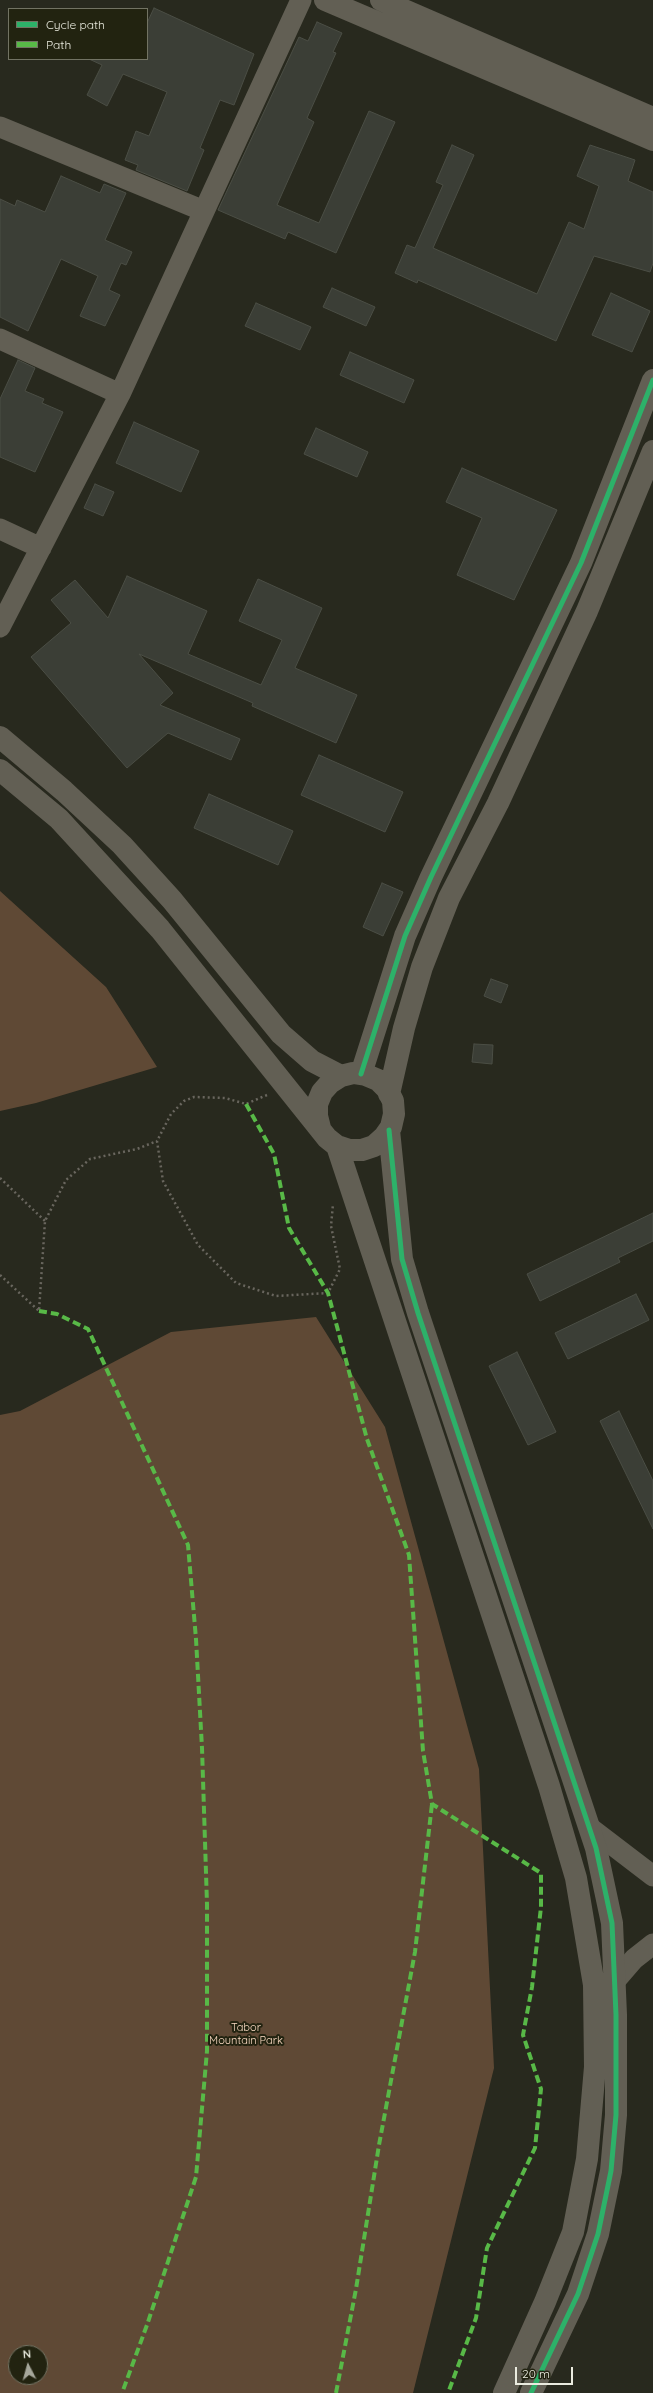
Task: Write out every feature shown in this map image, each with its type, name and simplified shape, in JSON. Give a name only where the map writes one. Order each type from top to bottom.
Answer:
[{"type":"street","points":[[0,626],[120,394],[301,0]]},
{"type":"street","points":[[325,0],[653,140]]},
{"type":"street","points":[[382,0],[653,118]]},
{"type":"street","points":[[0,127],[204,211]]},
{"type":"street","points":[[0,339],[120,394]]},
{"type":"street","points":[[320,1128],[317,1116],[320,1098],[330,1083],[351,1075],[405,936],[431,877],[581,563],[653,380]]},
{"type":"street","points":[[389,1094],[404,1028],[422,967],[449,898],[498,803],[587,611],[653,450]]},
{"type":"street","points":[[0,530],[41,548]]},
{"type":"street","points":[[0,737],[64,791],[122,845],[172,900],[281,1034],[312,1061],[351,1075],[378,1080],[389,1094],[394,1114],[389,1130],[384,1138],[374,1146],[362,1150],[349,1150],[337,1146],[327,1138],[214,994],[140,907],[59,819],[0,770]]},
{"type":"street","points":[[389,1130],[402,1259],[420,1321],[596,1848],[612,1923],[615,1981],[616,2115],[608,2185],[598,2234],[578,2294],[531,2393]]},
{"type":"street","points":[[337,1146],[549,1786],[576,1878],[594,1985],[595,2067],[587,2159],[573,2232],[545,2302],[504,2393]]},
{"type":"street","points":[[589,1827],[653,1876]]},
{"type":"street","points":[[615,1981],[634,1960],[653,1944]]},
{"type":"path","points":[[287,1087],[246,1104],[225,1098],[194,1097],[184,1101],[171,1114],[157,1141],[163,1181],[198,1245],[236,1283],[276,1296],[328,1293],[340,1269],[331,1226],[334,1200],[347,1176]]},
{"type":"path","points":[[0,1275],[39,1311],[45,1221],[66,1180],[90,1159],[137,1149],[157,1141]]},
{"type":"path","points":[[0,1178],[45,1221]]},
{"type":"green space","points":[[0,891],[106,987],[157,1067],[36,1103],[0,1111]]},
{"type":"green space","name":"Tabor Mountain Park","points":[[316,1317],[385,1427],[479,1769],[494,2068],[413,2393],[0,2393],[0,1415],[20,1411],[171,1332]]},
{"type":"building","points":[[154,8],[254,54],[234,105],[220,100],[200,148],[204,150],[187,191],[136,170],[138,165],[125,160],[136,131],[149,136],[167,92],[123,74],[107,106],[87,95],[102,65],[91,60],[148,60],[148,21]]},
{"type":"building","points":[[317,22],[342,33],[333,52],[336,53],[307,118],[314,122],[277,205],[319,223],[369,111],[395,122],[336,253],[288,232],[285,239],[218,210],[299,37],[308,41]]},
{"type":"building","points":[[452,145],[474,155],[433,248],[537,294],[569,222],[584,229],[599,186],[577,176],[590,145],[635,160],[628,181],[653,192],[653,263],[650,272],[594,256],[556,341],[418,280],[417,283],[395,273],[407,245],[415,248],[443,185],[436,182]]},
{"type":"building","points":[[61,176],[100,193],[104,184],[126,193],[105,240],[132,252],[126,265],[121,263],[109,290],[120,295],[105,326],[80,316],[98,276],[61,259],[28,331],[0,317],[0,199],[15,206],[17,200],[45,212]]},
{"type":"building","points":[[332,288],[375,307],[366,326],[323,307]]},
{"type":"building","points":[[611,293],[650,311],[632,352],[592,335]]},
{"type":"building","points":[[256,303],[311,327],[300,350],[245,326]]},
{"type":"building","points":[[350,352],[414,380],[404,403],[340,375]]},
{"type":"building","points":[[18,360],[35,368],[25,391],[44,399],[42,403],[63,412],[35,472],[0,457],[0,399]]},
{"type":"building","points":[[134,422],[199,451],[181,492],[116,463]]},
{"type":"building","points":[[316,428],[368,452],[357,477],[304,454]]},
{"type":"building","points":[[462,468],[557,510],[514,600],[457,575],[482,518],[446,502]]},
{"type":"building","points":[[95,484],[114,492],[103,516],[84,508]]},
{"type":"building","points":[[127,576],[207,611],[188,654],[261,685],[282,640],[239,621],[258,579],[322,608],[295,668],[357,695],[336,743],[252,706],[253,703],[139,654],[173,693],[160,705],[240,739],[231,760],[168,733],[127,768],[31,657],[71,623],[51,600],[75,580],[108,618]]},
{"type":"building","points":[[319,755],[403,792],[385,832],[301,795]]},
{"type":"building","points":[[209,794],[293,831],[278,865],[194,828]]},
{"type":"building","points":[[382,883],[403,892],[383,936],[363,927]]},
{"type":"building","points":[[491,979],[508,985],[501,1003],[484,996]]},
{"type":"building","points":[[474,1044],[493,1045],[492,1064],[472,1062]]},
{"type":"building","points":[[653,1213],[653,1241],[618,1258],[620,1262],[540,1301],[527,1274]]},
{"type":"building","points":[[636,1294],[649,1320],[568,1359],[555,1333]]},
{"type":"building","points":[[517,1352],[556,1432],[528,1445],[489,1366]]},
{"type":"building","points":[[619,1411],[653,1481],[653,1529],[600,1421]]},
{"type":"marked path","points":[[246,1104],[274,1154],[289,1228],[328,1293],[367,1439],[409,1555],[423,1751],[432,1804],[541,1873],[541,1907],[532,1987],[523,2035],[541,2089],[535,2148],[487,2248],[476,2318],[448,2393]]},
{"type":"marked path","points":[[39,1311],[57,1314],[88,1329],[188,1545],[196,1639],[202,1748],[207,1904],[207,2051],[196,2177],[147,2325],[122,2393]]},
{"type":"marked path","points":[[336,2393],[356,2289],[379,2145],[415,1952],[432,1804]]},
{"type":"cycle path","points":[[361,1074],[405,936],[431,877],[581,563],[653,380]]},
{"type":"cycle path","points":[[389,1130],[402,1259],[418,1313],[596,1848],[612,1923],[616,2015],[616,2115],[611,2171],[598,2234],[578,2294],[531,2393]]}]
